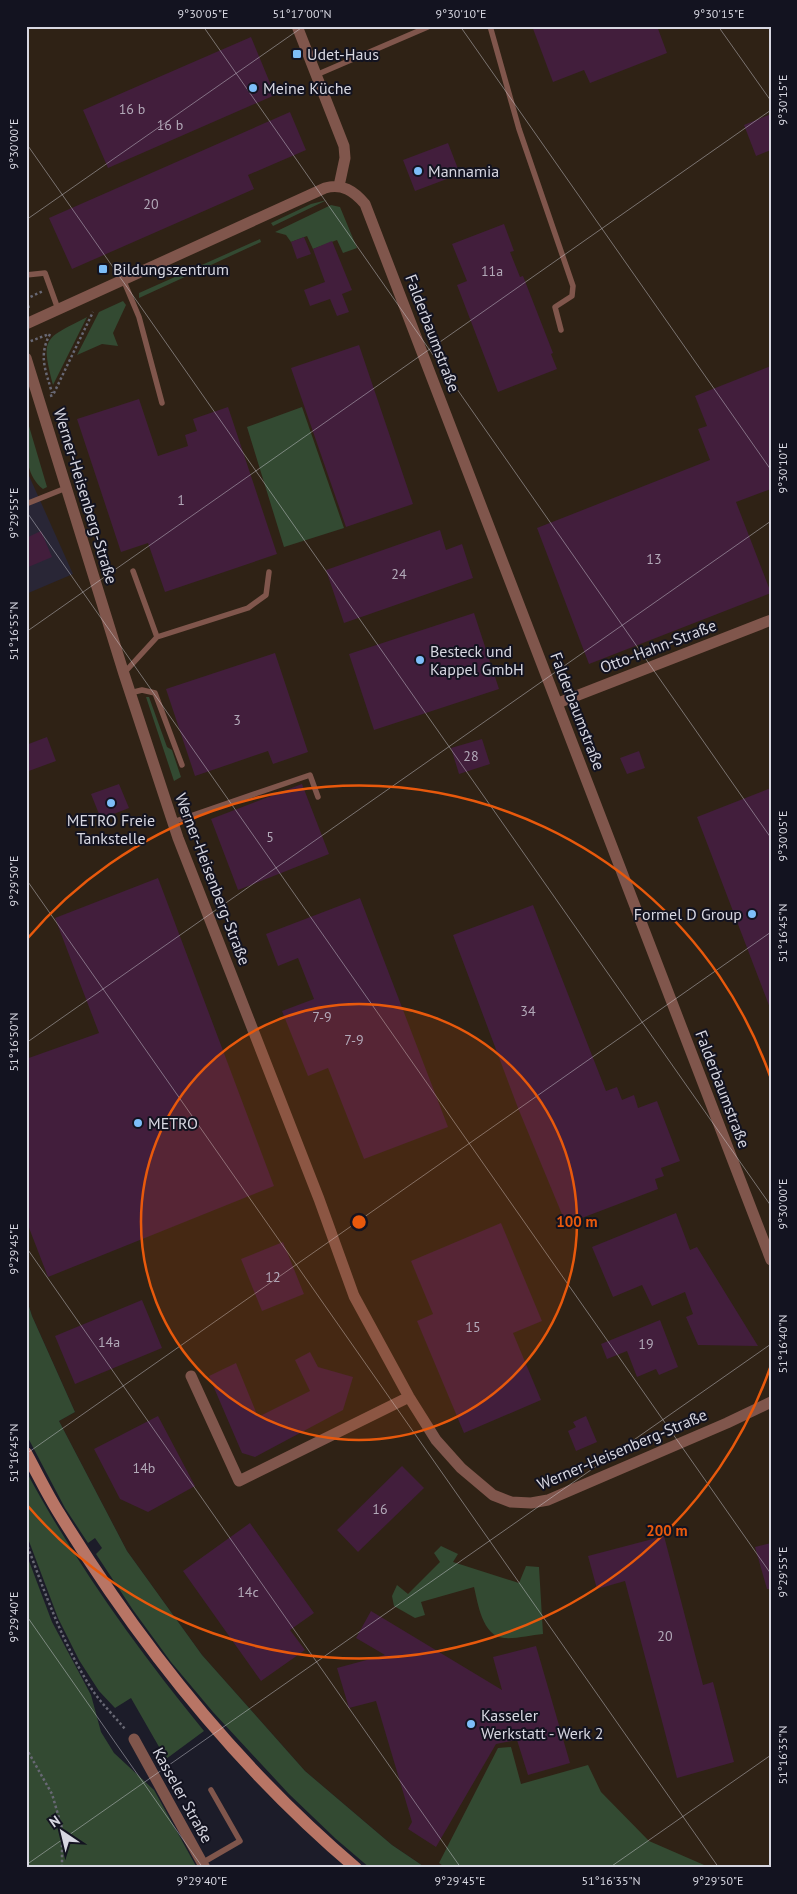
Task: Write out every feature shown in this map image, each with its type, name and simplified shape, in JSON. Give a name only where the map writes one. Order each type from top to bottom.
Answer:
[{"type":"main road","points":[[26,1453],[58,1511],[92,1566],[164,1668],[206,1719],[282,1800],[356,1868]]},
{"type":"street","points":[[26,324],[324,188],[339,186],[345,158],[344,146],[297,26]]},
{"type":"street","name":"Falderbaumstraße","points":[[339,186],[357,195],[371,215],[771,1260]]},
{"type":"street","name":"Werner-Heisenberg-Straße","points":[[26,358],[130,693],[173,822],[319,1198],[354,1296],[409,1397],[436,1440],[467,1474],[493,1496],[511,1502],[532,1503],[548,1500],[727,1423],[771,1402]]},
{"type":"street","name":"Otto-Hahn-Straße","points":[[558,703],[771,620]]},
{"type":"street","points":[[190,1376],[239,1481],[409,1397]]},
{"type":"street","name":"Kasseler Straße","points":[[134,1739],[203,1865]]},
{"type":"lane","points":[[316,75],[430,26]]},
{"type":"lane","points":[[490,26],[519,129],[573,286],[572,296],[556,307],[561,330]]},
{"type":"lane","points":[[26,275],[45,273],[58,310]]},
{"type":"lane","points":[[123,279],[139,317],[162,403]]},
{"type":"lane","points":[[26,504],[66,488]]},
{"type":"lane","points":[[133,571],[156,637]]},
{"type":"lane","points":[[124,674],[156,637],[248,608],[266,595],[269,572]]},
{"type":"lane","points":[[130,693],[142,690],[155,693],[182,765]]},
{"type":"lane","points":[[173,822],[310,775],[318,797]]},
{"type":"lane","points":[[203,1865],[240,1841],[211,1790]]},
{"type":"path","points":[[26,299],[50,288]]},
{"type":"path","points":[[39,400],[53,395],[93,312]]},
{"type":"path","points":[[26,344],[50,334],[43,350],[43,360],[53,395]]},
{"type":"path","points":[[26,1542],[55,1620],[76,1663],[94,1692],[134,1739]]},
{"type":"path","points":[[26,1748],[52,1794],[62,1828],[62,1868]]},
{"type":"shaded area","points":[[26,26],[771,26],[771,1868],[426,1868],[392,1845],[305,1771],[202,1655],[127,1551],[59,1421],[75,1412],[32,1316],[26,1297]]},
{"type":"shaded area","points":[[26,469],[73,574],[26,594]]},
{"type":"green space","points":[[327,200],[273,226],[271,223],[311,204]]},
{"type":"green space","points":[[331,205],[340,207],[357,248],[343,253],[337,240],[313,249],[307,236],[291,242],[286,235],[275,232]]},
{"type":"green space","points":[[260,239],[261,242],[139,298],[139,293]]},
{"type":"green space","points":[[123,301],[126,305],[113,333],[118,346],[102,344],[77,355],[99,312]]},
{"type":"green space","points":[[87,317],[53,385],[47,357],[49,341],[54,335]]},
{"type":"green space","points":[[302,407],[344,528],[284,547],[247,427]]},
{"type":"green space","points":[[26,416],[47,487],[43,489],[31,474],[28,465]]},
{"type":"green space","points":[[146,697],[149,697],[167,747],[172,750],[181,777],[174,781]]},
{"type":"green space","points":[[26,1297],[32,1316],[75,1412],[59,1421],[127,1551],[202,1655],[305,1771],[392,1845],[426,1868],[370,1868],[336,1839],[289,1794],[213,1712],[171,1662],[133,1610],[96,1554],[102,1548],[95,1538],[88,1543],[65,1508],[26,1434]]},
{"type":"green space","points":[[26,1471],[45,1506],[87,1573],[131,1637],[204,1731],[166,1759],[131,1698],[115,1708],[99,1691],[79,1660],[58,1618],[27,1536]]},
{"type":"green space","points":[[441,1546],[458,1554],[453,1562],[519,1583],[526,1566],[539,1567],[543,1634],[509,1638],[497,1636],[482,1618],[474,1587],[421,1602],[425,1615],[415,1618],[394,1606],[392,1596],[397,1585],[408,1594],[440,1562],[434,1553]]},
{"type":"green space","points":[[26,1553],[52,1622],[91,1695],[101,1732],[114,1753],[154,1790],[197,1868],[26,1868]]},
{"type":"green space","points":[[511,1747],[521,1784],[588,1765],[601,1792],[649,1841],[711,1868],[446,1868],[439,1863],[498,1748]]},
{"type":"building","points":[[532,26],[657,26],[667,53],[590,83],[584,70],[553,82]]},
{"type":"building","points":[[251,37],[275,95],[108,168],[83,110]]},
{"type":"building","points":[[290,112],[306,150],[248,175],[254,189],[72,269],[49,218]]},
{"type":"building","points":[[771,114],[771,150],[756,156],[744,125]]},
{"type":"building","points":[[448,143],[460,174],[415,191],[403,160]]},
{"type":"building","points":[[504,224],[514,251],[510,252],[520,277],[523,276],[553,353],[551,354],[557,369],[498,392],[457,285],[467,281],[452,244]]},
{"type":"building","points":[[304,237],[311,254],[297,259],[291,242]]},
{"type":"building","points":[[332,241],[352,290],[342,294],[349,312],[337,316],[330,299],[310,306],[304,290],[325,282],[313,249]]},
{"type":"building","points":[[359,345],[413,504],[346,527],[291,368]]},
{"type":"building","points":[[771,366],[771,489],[736,502],[771,593],[589,664],[537,528],[710,460],[698,429],[707,426],[695,396]]},
{"type":"building","points":[[139,399],[158,456],[188,446],[185,435],[197,431],[193,419],[228,407],[277,554],[165,592],[148,543],[121,552],[77,419]]},
{"type":"building","points":[[440,530],[446,550],[462,544],[473,578],[344,623],[326,570]]},
{"type":"building","points":[[41,531],[52,557],[26,568],[26,538]]},
{"type":"building","name":"Besteck und Kappel GmbH","points":[[474,613],[499,689],[374,730],[349,654]]},
{"type":"building","points":[[275,653],[308,752],[273,764],[268,751],[195,776],[166,689]]},
{"type":"building","points":[[47,737],[56,761],[26,772],[26,745]]},
{"type":"building","points":[[482,739],[490,764],[459,774],[451,748]]},
{"type":"building","points":[[639,751],[645,768],[627,774],[620,758]]},
{"type":"building","points":[[119,784],[129,808],[101,819],[91,794]]},
{"type":"building","points":[[302,784],[329,854],[238,890],[211,819]]},
{"type":"building","name":"Formel D Group","points":[[771,788],[771,1008],[770,1008],[697,817]]},
{"type":"building","name":"METRO","points":[[158,878],[274,1186],[48,1277],[26,1220],[26,1059],[99,1033],[55,918]]},
{"type":"building","points":[[360,898],[448,1127],[364,1159],[328,1068],[308,1076],[282,1011],[314,999],[298,958],[278,966],[266,934]]},
{"type":"building","points":[[533,905],[606,1091],[617,1087],[622,1100],[634,1095],[638,1108],[657,1101],[680,1161],[661,1168],[664,1176],[655,1179],[658,1189],[566,1224],[518,1108],[453,935]]},
{"type":"building","points":[[676,1213],[690,1250],[697,1247],[758,1346],[698,1345],[686,1317],[693,1314],[685,1292],[652,1306],[642,1285],[613,1297],[592,1247]]},
{"type":"building","points":[[501,1223],[542,1321],[513,1333],[541,1400],[464,1433],[417,1321],[433,1314],[411,1261]]},
{"type":"building","points":[[283,1242],[304,1294],[262,1311],[241,1259]]},
{"type":"building","points":[[142,1300],[162,1348],[75,1384],[55,1336]]},
{"type":"building","points":[[660,1320],[678,1367],[659,1375],[656,1369],[637,1377],[627,1351],[607,1359],[601,1344]]},
{"type":"building","points":[[310,1352],[318,1367],[353,1377],[343,1410],[255,1457],[242,1453],[209,1376],[236,1363],[258,1417],[310,1391],[295,1360]]},
{"type":"building","points":[[158,1416],[195,1486],[148,1512],[120,1499],[94,1449]]},
{"type":"building","points":[[586,1416],[597,1442],[576,1451],[568,1431],[576,1427],[573,1422]]},
{"type":"building","points":[[402,1466],[424,1488],[358,1552],[337,1530]]},
{"type":"building","points":[[250,1523],[314,1613],[290,1630],[305,1650],[261,1681],[183,1571]]},
{"type":"building","points":[[664,1536],[703,1685],[713,1682],[734,1762],[677,1778],[625,1581],[597,1589],[588,1556]]},
{"type":"building","points":[[771,1543],[771,1589],[767,1589],[755,1547]]},
{"type":"building","name":"Kasseler Werkstatt - Werk 2","points":[[371,1611],[502,1690],[493,1657],[536,1646],[570,1763],[528,1775],[517,1740],[496,1744],[436,1847],[408,1829],[412,1822],[376,1701],[349,1708],[337,1668],[385,1655],[356,1638]]},
{"type":"place","name":"Udet-Haus","points":[[297,54]]},
{"type":"place","name":"Meine Küche","points":[[253,88]]},
{"type":"place","name":"Mannamia","points":[[418,171]]},
{"type":"place","name":"Bildungszentrum","points":[[103,269]]},
{"type":"place","name":"Besteck und Kappel GmbH","points":[[420,660]]},
{"type":"place","name":"METRO Freie Tankstelle","points":[[111,803]]},
{"type":"place","name":"Formel D Group","points":[[752,914]]},
{"type":"place","name":"METRO","points":[[138,1123]]},
{"type":"place","name":"Kasseler Werkstatt - Werk 2","points":[[471,1724]]}]
